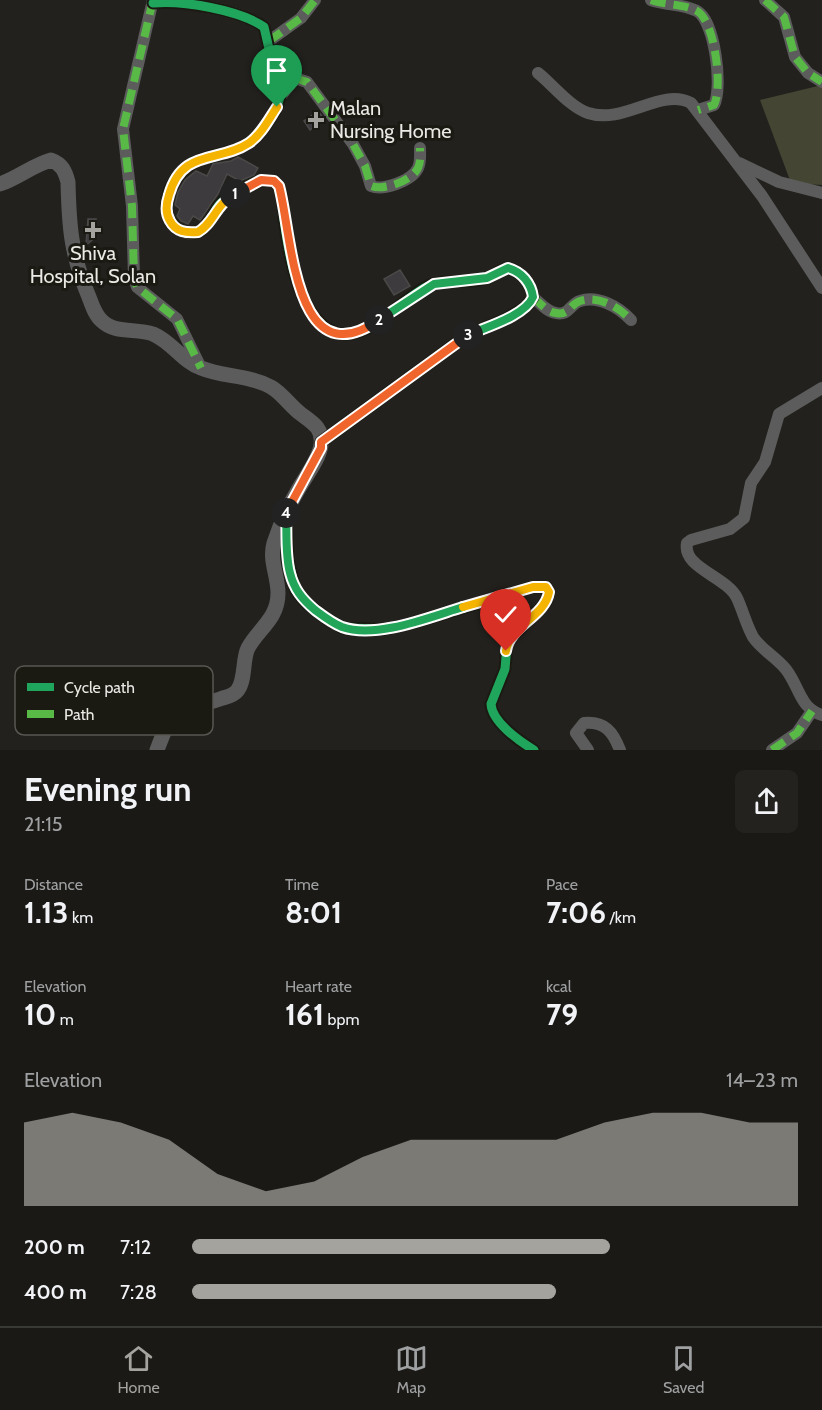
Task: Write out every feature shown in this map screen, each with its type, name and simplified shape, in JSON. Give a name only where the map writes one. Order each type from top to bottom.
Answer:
[{"type":"main road","points":[[0,184],[26,173],[39,163],[51,160],[58,163],[65,171],[68,182],[72,249],[78,271],[100,319],[110,328],[152,334],[175,347],[190,363],[201,368],[259,382],[281,393],[299,413],[316,423],[321,435],[321,448],[286,511],[273,546],[273,569],[278,592],[275,608],[268,624],[248,648],[238,689],[230,696],[213,701]]},
{"type":"main road","points":[[157,750],[162,735]]},
{"type":"street","points":[[269,41],[301,18],[315,0]]},
{"type":"street","points":[[651,0],[698,12],[708,24],[713,40],[718,94],[714,105],[698,110]]},
{"type":"street","points":[[765,0],[784,16],[795,57],[808,73],[822,82]]},
{"type":"street","points":[[201,368],[177,319],[137,287],[134,278],[132,206],[123,129],[153,1],[186,3],[248,17],[264,27],[280,97]]},
{"type":"street","points":[[538,72],[580,109],[589,113],[604,116],[619,114],[674,97],[683,98],[691,103],[762,196],[822,288]]},
{"type":"street","points":[[321,442],[466,336],[505,320],[526,307],[533,297],[532,287],[514,270],[502,269],[487,278],[434,284],[366,328],[348,335],[327,329],[313,315],[302,294],[288,245],[282,198],[279,186],[274,181],[261,180],[225,200],[208,224],[198,232],[189,232],[173,226],[167,216],[166,208],[175,178],[184,168],[198,160],[240,148],[250,142],[277,107],[280,97],[295,78],[307,82],[353,144],[365,166],[371,186],[382,188],[412,176],[418,168],[420,148]]},
{"type":"street","points":[[736,162],[779,182],[822,193]]},
{"type":"street","points":[[533,297],[548,310],[559,314],[571,309],[579,301],[601,301],[631,320]]},
{"type":"street","points":[[772,750],[797,733],[817,713],[802,700],[783,665],[760,646],[733,592],[692,562],[686,553],[686,548],[687,543],[691,540],[730,529],[744,518],[751,483],[765,462],[779,414],[822,388]]},
{"type":"street","points":[[286,511],[288,559],[296,591],[305,602],[343,628],[386,629],[401,626],[533,587],[546,587],[549,592],[546,602],[507,645],[505,669],[491,704],[491,708],[505,726],[534,750]]},
{"type":"street","points":[[588,750],[576,733],[584,723],[593,722],[610,729],[620,750]]},
{"type":"green space","points":[[822,85],[822,185],[791,183],[760,100]]},
{"type":"building","points":[[318,111],[324,119],[310,130],[304,121]]},
{"type":"building","points":[[238,157],[258,168],[254,175],[240,181],[227,174],[218,194],[200,220],[193,216],[188,224],[181,221],[177,216],[180,209],[175,205],[178,192],[185,180],[196,171],[207,176],[213,164],[231,161]]},
{"type":"building","points":[[88,219],[96,219],[96,237],[86,245]]},
{"type":"building","points":[[400,270],[410,286],[394,295],[384,279]]},
{"type":"marked path","points":[[153,0],[123,129],[132,206],[134,278],[137,287],[177,319],[201,368]]},
{"type":"marked path","points":[[269,41],[301,18],[315,0]]},
{"type":"marked path","points":[[651,0],[697,11],[709,28],[716,55],[717,96],[714,105],[698,110]]},
{"type":"marked path","points":[[765,0],[784,17],[795,57],[808,73],[822,82]]},
{"type":"marked path","points":[[280,97],[295,78],[307,82],[353,144],[365,166],[371,186],[390,186],[410,177],[419,166],[420,148]]},
{"type":"marked path","points":[[533,297],[550,311],[560,313],[564,313],[580,301],[601,301],[608,303],[631,320]]},
{"type":"marked path","points":[[772,750],[797,733],[812,711]]},
{"type":"cycle path","points":[[153,3],[179,3],[226,11],[264,27],[280,97],[265,126],[248,143],[237,149],[197,161],[179,175],[170,189],[166,205],[171,223],[175,227],[191,233],[202,230],[224,200],[246,187],[268,180],[274,181],[281,194],[292,266],[297,283],[312,313],[334,332],[347,334],[360,332],[433,284],[481,280],[508,268],[522,275],[530,287],[533,297],[526,307],[466,336],[321,442]]},
{"type":"cycle path","points":[[286,511],[288,559],[296,591],[305,602],[343,628],[386,629],[533,587],[546,587],[549,592],[546,602],[507,645],[505,669],[491,704],[501,724],[534,750]]},
{"type":"place","name":"Malan Nursing Home","points":[[316,120]]},
{"type":"place","name":"Shiva Hospital, Solan","points":[[93,230]]},
{"type":"route","points":[[277,107],[258,135],[250,142],[240,148],[198,160],[184,168],[175,178],[166,208],[167,216],[173,226],[179,230],[198,232],[208,224],[220,203],[261,180],[274,181],[279,186],[282,198],[288,245],[302,294],[313,315],[327,329],[337,333],[348,335],[360,332],[434,284],[487,278],[502,269],[514,270],[525,278],[532,287],[533,297],[531,303],[505,320],[466,336],[321,442],[321,448],[286,511],[288,559],[296,591],[305,602],[343,628],[386,629],[540,585],[546,587],[549,592],[546,602],[511,638],[506,651]]}]
